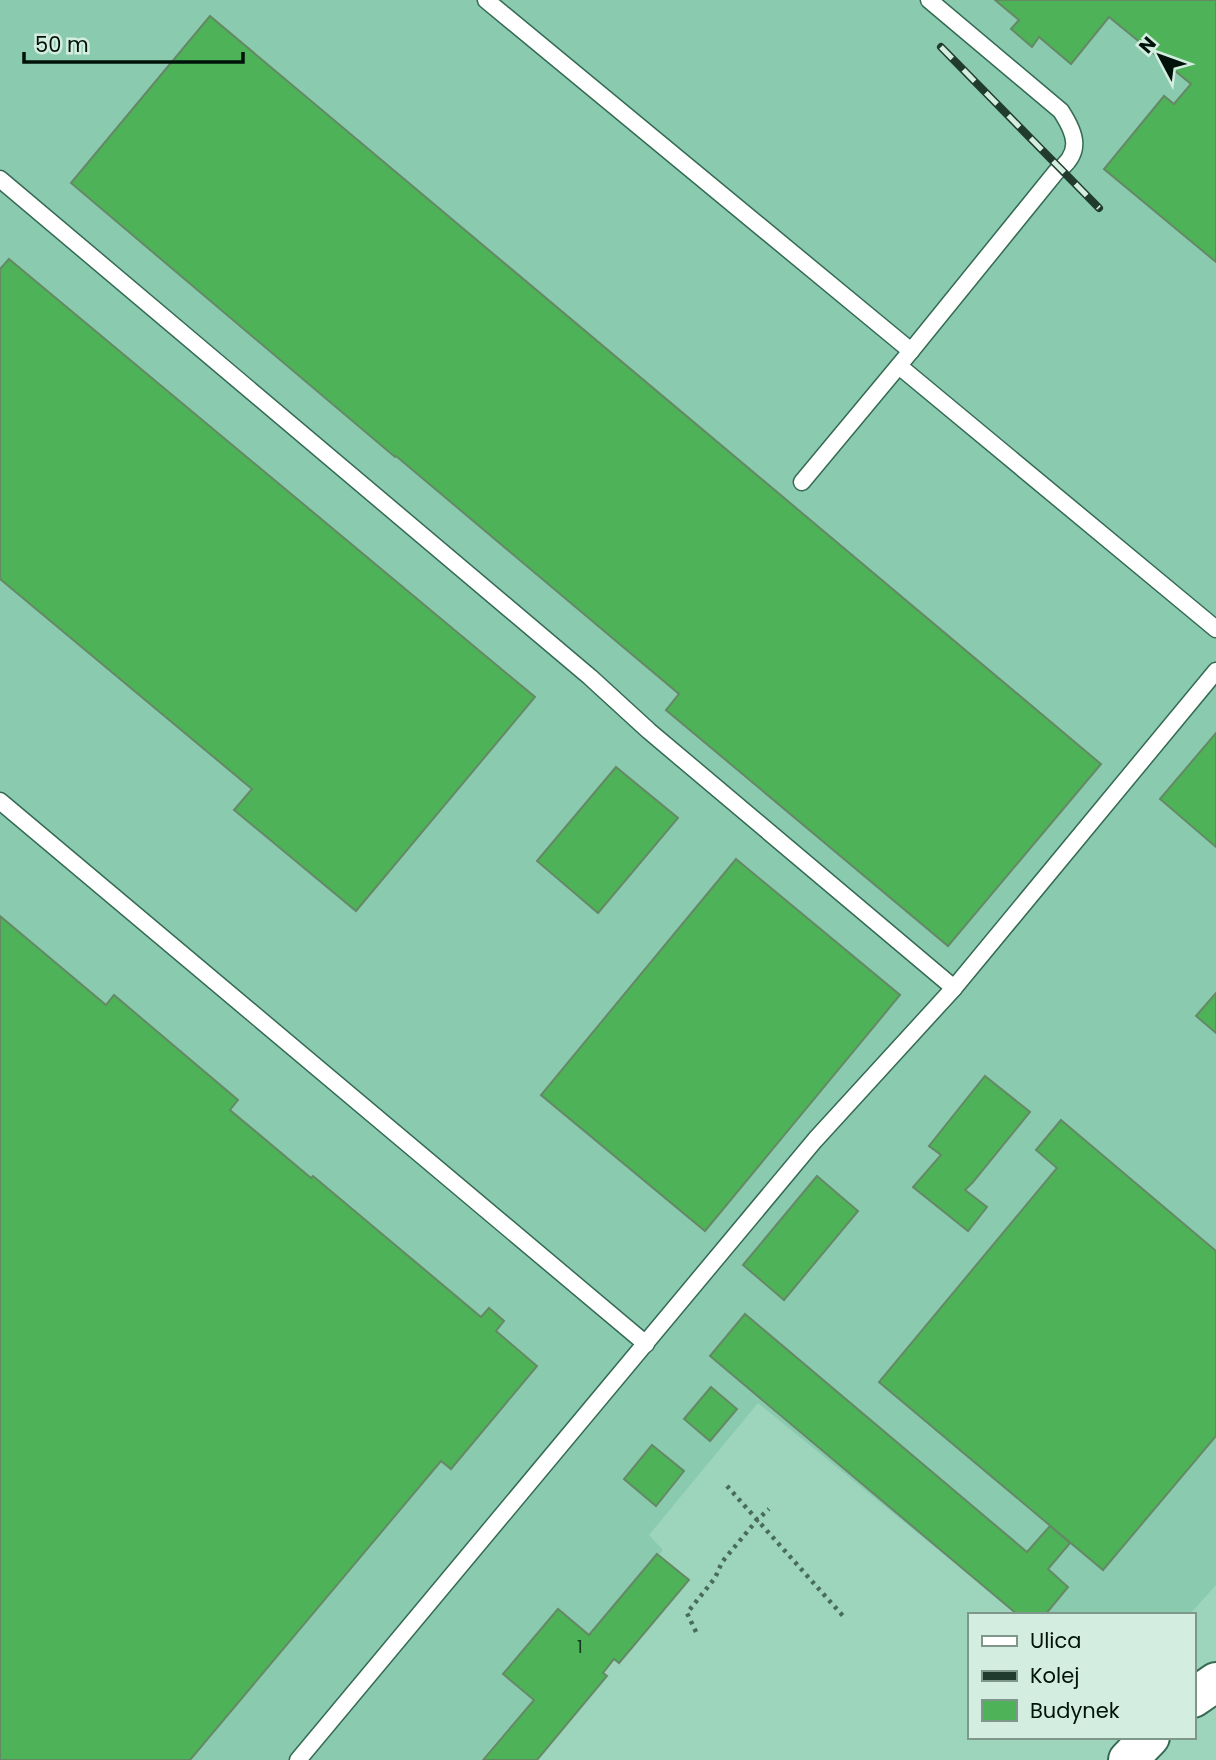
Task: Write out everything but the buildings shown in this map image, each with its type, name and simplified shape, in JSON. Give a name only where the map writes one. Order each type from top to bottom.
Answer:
[{"type":"street","points":[[1195,1697],[1216,1682]]},
{"type":"street","points":[[1128,1760],[1148,1739]]},
{"type":"lane","points":[[486,0],[911,351]]},
{"type":"lane","points":[[802,482],[1071,156],[1075,140],[1072,127],[1061,111],[929,0]]},
{"type":"lane","points":[[0,179],[954,988]]},
{"type":"lane","points":[[899,366],[1216,629]]},
{"type":"lane","points":[[298,1760],[815,1140],[954,988],[1216,671]]},
{"type":"lane","points":[[0,801],[646,1344]]},
{"type":"path","points":[[727,1486],[843,1616]]},
{"type":"path","points":[[696,1632],[687,1613],[715,1578],[722,1562],[769,1509]]},
{"type":"shaded area","points":[[0,0],[1216,0],[1216,1585],[1191,1613],[1016,1613],[758,1403],[649,1535],[663,1550],[481,1760],[0,1760]]},
{"type":"railway","points":[[941,47],[1099,208]]}]
